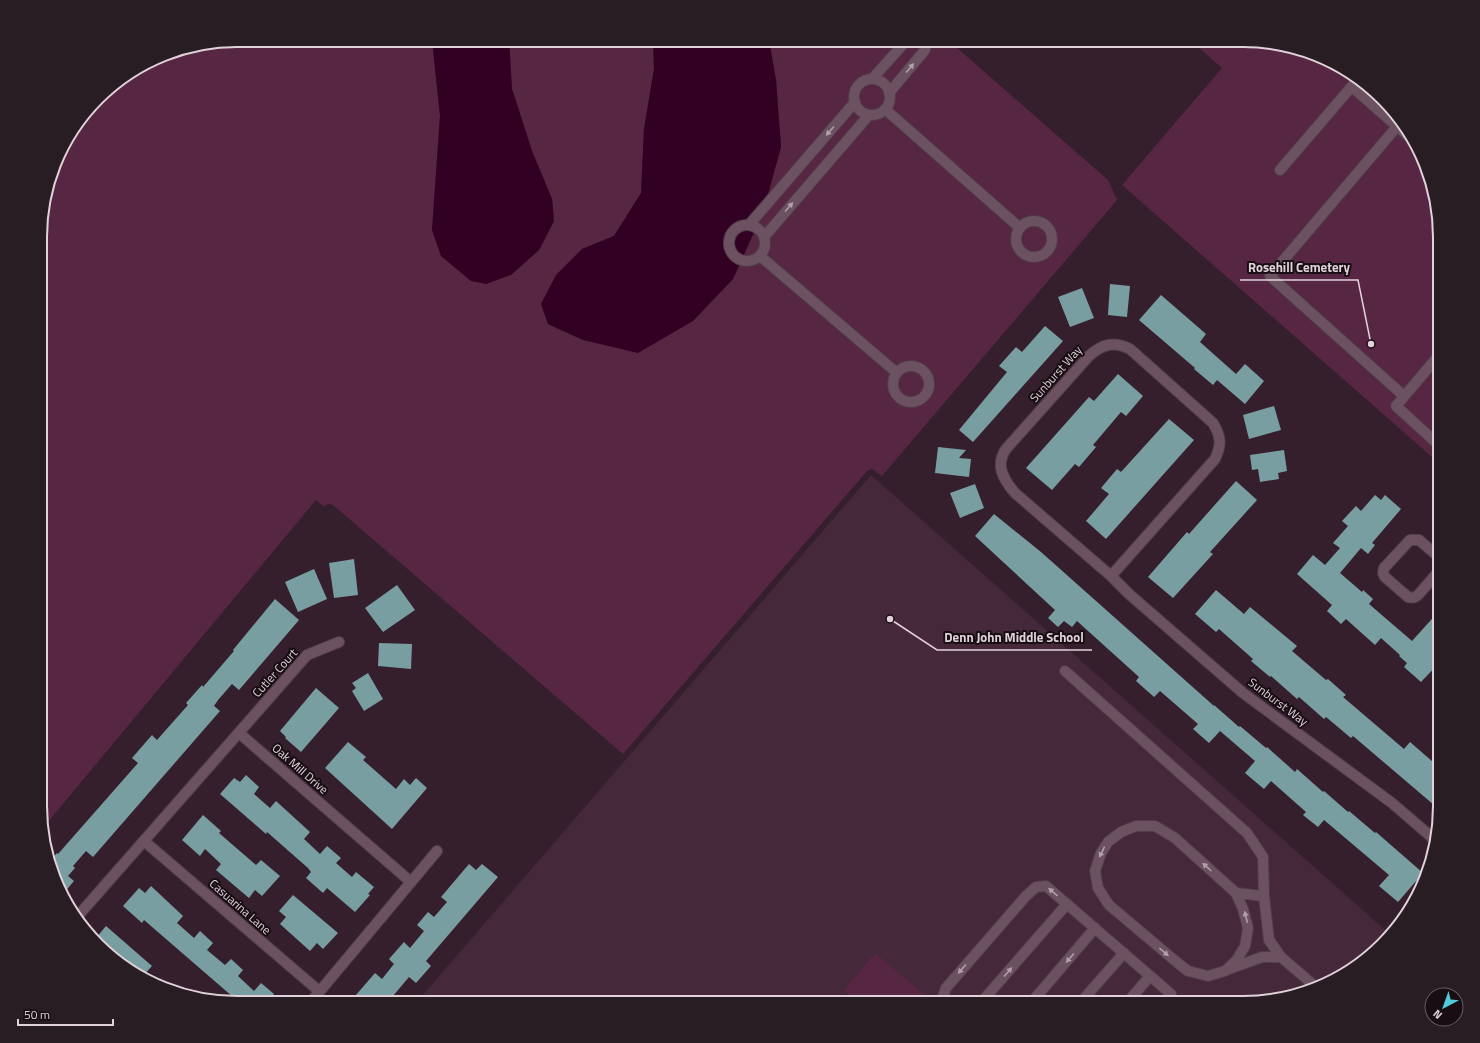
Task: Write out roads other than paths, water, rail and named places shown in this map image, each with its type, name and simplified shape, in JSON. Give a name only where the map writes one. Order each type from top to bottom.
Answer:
[{"type":"street","points":[[872,79],[901,47]]},
{"type":"street","points":[[889,93],[883,83],[878,80],[866,80],[857,87],[855,102],[863,113],[869,115],[875,115],[885,109],[888,104],[889,93],[925,50],[926,47]]},
{"type":"street","points":[[1280,170],[1355,83]]},
{"type":"street","points":[[1352,87],[1393,120]]},
{"type":"street","points":[[749,225],[760,230],[764,237],[765,246],[760,256],[750,261],[744,261],[738,259],[730,250],[729,244],[733,232],[737,228],[749,225],[855,102]]},
{"type":"street","points":[[885,109],[1020,228]]},
{"type":"street","points":[[764,237],[869,115]]},
{"type":"street","points":[[1397,125],[1270,276],[1404,396]]},
{"type":"street","points":[[760,256],[897,373]]},
{"type":"street","name":"Sunburst Way","points":[[1111,576],[1215,459],[1219,450],[1220,441],[1218,432],[1213,423],[1130,349],[1122,345],[1113,344],[1096,349],[1006,448],[1000,460],[1003,477],[1015,493],[1243,693],[1392,803],[1430,836]]},
{"type":"street","points":[[1433,362],[1396,406],[1433,440]]},
{"type":"street","points":[[1433,552],[1419,540],[1410,540],[1384,568],[1383,573],[1385,577],[1408,598],[1415,598],[1433,578]]},
{"type":"street","name":"Cutler Court","points":[[239,733],[307,656],[339,642]]},
{"type":"street","points":[[1065,671],[1247,833],[1263,857],[1264,896],[1269,940],[1281,957],[1312,983]]},
{"type":"street","points":[[80,914],[239,733]]},
{"type":"street","name":"Oak Mill Drive","points":[[239,733],[411,882]]},
{"type":"street","points":[[1225,971],[1236,961],[1245,946],[1248,928],[1243,909],[1236,893],[1175,838],[1155,826],[1136,826],[1121,832],[1108,842],[1101,853],[1095,871],[1098,888],[1109,905],[1188,971],[1208,976],[1225,971],[1262,958],[1281,957]]},
{"type":"street","name":"Casuarina Lane","points":[[144,841],[319,991]]},
{"type":"street","points":[[315,996],[437,851]]},
{"type":"street","points":[[943,996],[946,988],[1026,896],[1036,888],[1046,886],[1171,994],[1171,996]]},
{"type":"street","points":[[1236,893],[1264,896]]},
{"type":"street","points":[[987,996],[1068,904]]},
{"type":"street","points":[[1037,996],[1095,928]]},
{"type":"street","points":[[1086,996],[1124,953]]},
{"type":"street","points":[[1133,996],[1150,976]]},
{"type":"place","name":"Rosehill Cemetery","points":[[1371,344]]},
{"type":"place","name":"Denn John Middle School","points":[[890,619]]}]
